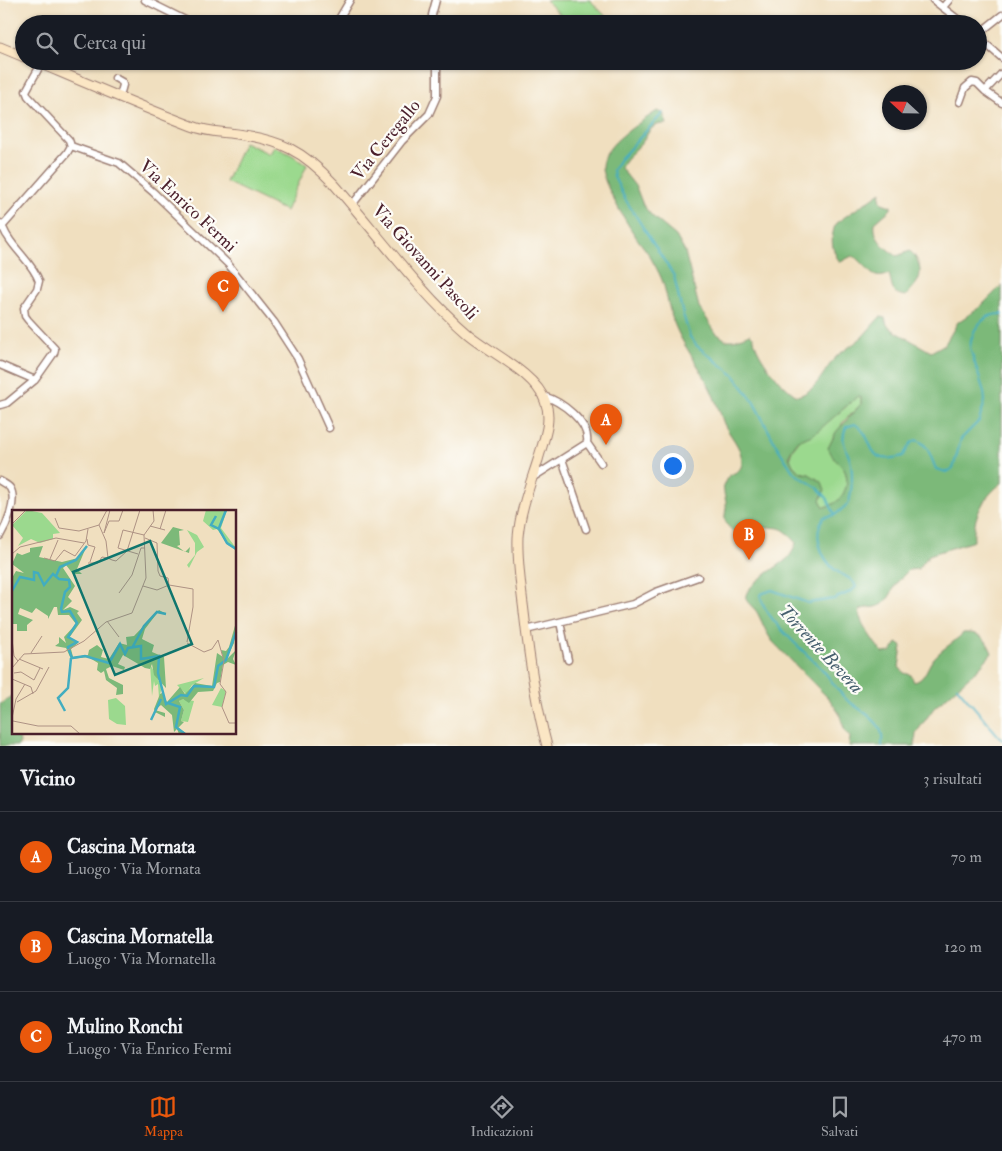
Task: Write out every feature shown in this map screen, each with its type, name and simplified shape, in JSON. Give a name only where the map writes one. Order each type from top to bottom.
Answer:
[{"type":"street","points":[[145,0],[175,15]]},
{"type":"street","points":[[341,15],[350,0]]},
{"type":"street","points":[[433,15],[436,0]]},
{"type":"street","points":[[933,0],[954,15]]},
{"type":"street","points":[[943,6],[949,0]]},
{"type":"street","points":[[987,27],[1002,15]]},
{"type":"street","points":[[987,45],[1002,58]]},
{"type":"street","points":[[0,47],[15,53]]},
{"type":"street","points":[[1,407],[35,380],[55,349],[25,316],[24,308],[37,290],[39,281],[35,272],[7,237],[1,226],[67,153],[71,146],[69,140],[26,94],[34,70]]},
{"type":"street","name":"Via Giovanni Pascoli","points":[[55,70],[201,129],[255,137],[287,146],[300,154],[317,167],[423,289],[452,318],[476,340],[524,375],[538,388],[543,396]]},
{"type":"street","name":"Via Ceregallo","points":[[352,205],[402,141],[429,114],[437,96],[437,70]]},
{"type":"street","points":[[985,91],[1002,74]]},
{"type":"street","points":[[115,78],[124,85],[120,96]]},
{"type":"street","points":[[960,102],[965,88],[972,82],[977,83],[1002,103]]},
{"type":"street","name":"Via Enrico Fermi","points":[[71,146],[119,163],[153,192],[228,264],[274,322],[298,359],[329,428]]},
{"type":"street","points":[[0,365],[35,380]]},
{"type":"street","points":[[543,396],[554,400],[581,423],[587,434],[586,443],[601,463]]},
{"type":"street","points":[[543,396],[548,409],[547,426],[521,520],[518,539],[526,630],[547,746]]},
{"type":"street","points":[[532,478],[586,443]]},
{"type":"street","points":[[562,460],[586,529]]},
{"type":"street","points":[[0,481],[10,488],[12,498],[8,522],[0,536]]},
{"type":"street","points":[[526,630],[633,604],[663,589],[698,577]]},
{"type":"street","points":[[560,622],[568,660]]},
{"type":"green space","points":[[546,0],[590,0],[604,15],[560,15]]},
{"type":"green space","points":[[657,111],[663,113],[667,124],[660,124],[652,128],[642,143],[626,159],[621,168],[636,187],[643,205],[652,216],[676,236],[685,252],[699,307],[716,333],[726,340],[734,340],[750,334],[754,338],[759,353],[770,370],[784,386],[797,396],[810,390],[832,361],[859,340],[880,317],[885,318],[887,325],[893,330],[931,352],[945,344],[958,322],[980,307],[1002,285],[1002,483],[989,495],[980,509],[975,524],[974,541],[929,555],[918,569],[909,570],[901,578],[883,604],[860,610],[863,624],[883,653],[891,652],[897,643],[902,646],[899,667],[904,673],[911,675],[914,682],[921,678],[938,654],[963,633],[982,637],[992,653],[979,668],[934,708],[916,733],[915,746],[849,746],[850,737],[845,731],[839,713],[830,700],[773,642],[757,612],[746,599],[749,589],[788,557],[794,549],[796,542],[782,529],[764,528],[761,533],[764,542],[762,545],[740,536],[727,525],[725,520],[724,486],[728,477],[740,469],[742,459],[740,453],[724,424],[707,382],[677,330],[659,274],[649,254],[625,220],[605,181],[603,173],[604,158],[609,150],[624,134]],"holes":[[[858,396],[861,397],[861,404],[836,432],[828,448],[844,469],[847,480],[842,496],[834,504],[824,507],[820,500],[825,490],[822,482],[809,474],[802,473],[793,466],[789,456],[798,441],[812,435]]]},
{"type":"green space","points":[[244,142],[270,154],[274,146],[307,165],[286,211],[226,182]]},
{"type":"green space","points":[[881,192],[880,199],[882,203],[891,206],[891,209],[875,223],[878,238],[884,246],[897,256],[910,251],[916,258],[919,266],[920,275],[918,280],[906,296],[894,291],[889,274],[877,276],[872,274],[862,262],[852,256],[840,262],[833,248],[832,238],[836,223]]},
{"type":"green space","points":[[858,395],[861,397],[861,404],[842,423],[833,458],[845,471],[847,485],[839,500],[834,504],[824,507],[820,500],[823,496],[809,474],[796,469],[793,465],[790,458],[792,451],[805,436],[837,414]]},
{"type":"green space","points":[[12,696],[12,734],[18,734],[20,742],[18,746],[0,746],[0,704]]},
{"type":"waterway","points":[[663,113],[620,159],[613,170],[614,177],[625,199],[674,276],[690,337],[697,346],[734,375],[753,401],[776,445],[794,473],[818,488],[827,498],[835,515]]},
{"type":"waterway","name":"Torrente Bevera","points":[[882,746],[882,733],[879,726],[847,700],[820,667],[784,633],[767,612],[762,602],[761,594],[772,590],[808,603],[834,599],[850,592],[856,587],[850,579],[830,565],[822,552],[819,538],[820,524],[824,517],[835,515],[849,503],[852,474],[850,459],[843,438],[846,427],[855,424],[862,430],[875,454],[881,458],[903,456],[911,443],[916,440],[926,448],[936,469],[946,472],[953,469],[961,439],[979,421],[985,401],[970,348],[971,341],[979,324],[989,316],[1002,314]]},
{"type":"waterway","points":[[957,687],[1002,740]]},
{"type":"place","name":"Mulino Ronchi","points":[[223,312]]},
{"type":"place","name":"Cascina Mornata","points":[[606,445]]},
{"type":"place","name":"Cascina Mornatella","points":[[749,560]]}]
